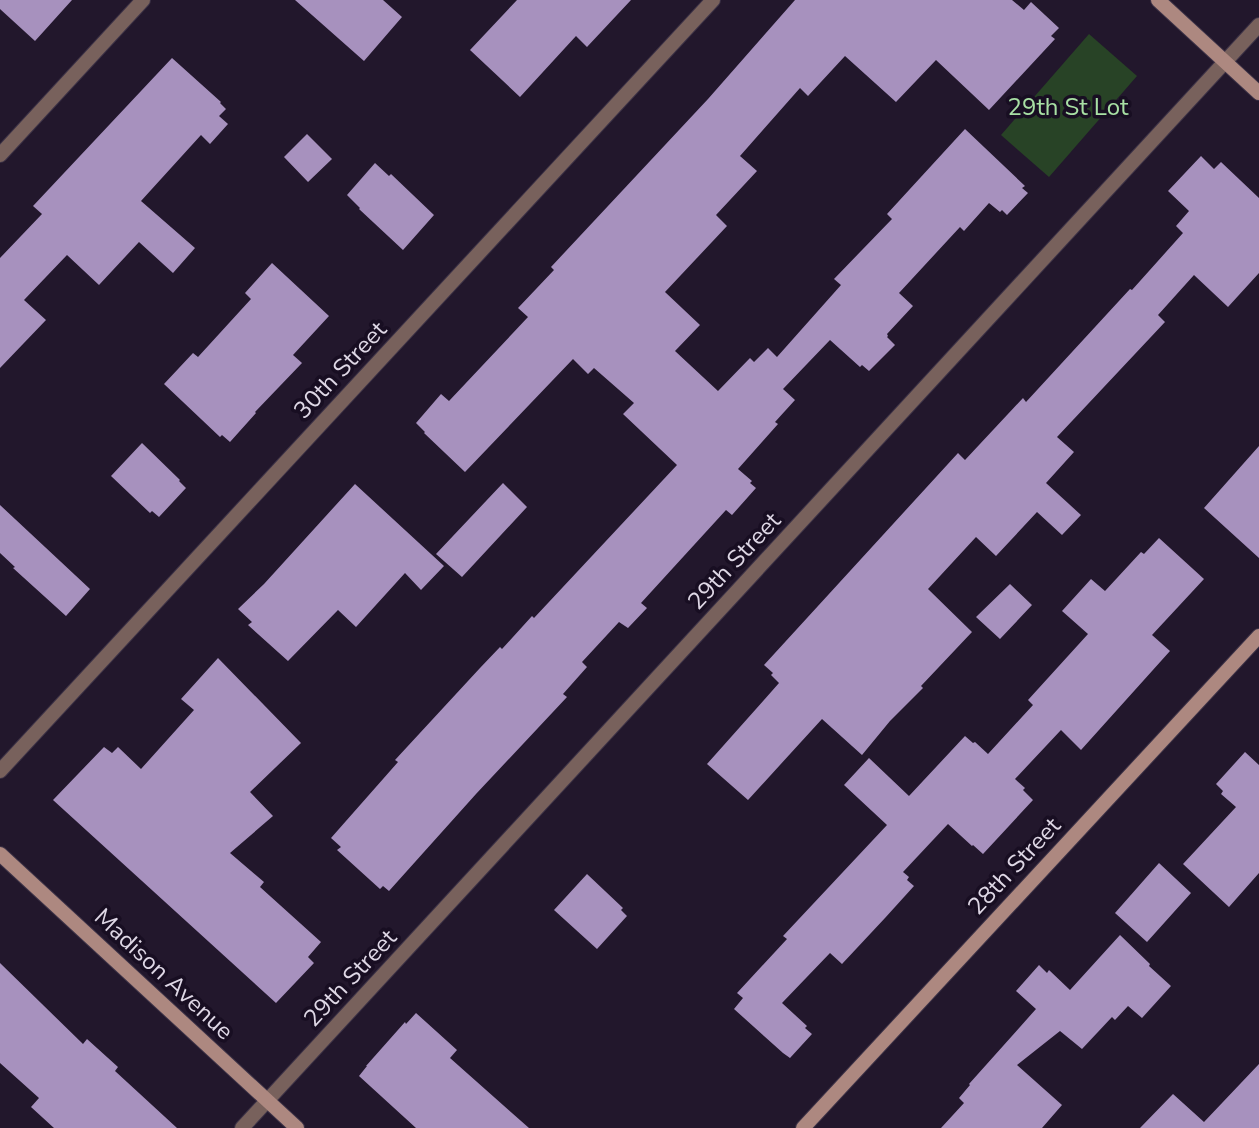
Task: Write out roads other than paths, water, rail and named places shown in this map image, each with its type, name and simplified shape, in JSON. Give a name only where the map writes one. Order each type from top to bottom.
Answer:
[{"type":"main road","points":[[1158,0],[1259,93]]},
{"type":"main road","name":"28th Street","points":[[803,1128],[1259,636]]},
{"type":"main road","name":"Madison Avenue","points":[[0,854],[298,1128]]},
{"type":"street","points":[[0,155],[143,0]]},
{"type":"street","name":"30th Street","points":[[0,771],[713,0]]},
{"type":"street","name":"29th Street","points":[[242,1128],[1259,25]]},
{"type":"park label","name":"29th St Lot","points":[[1068,107]]}]
